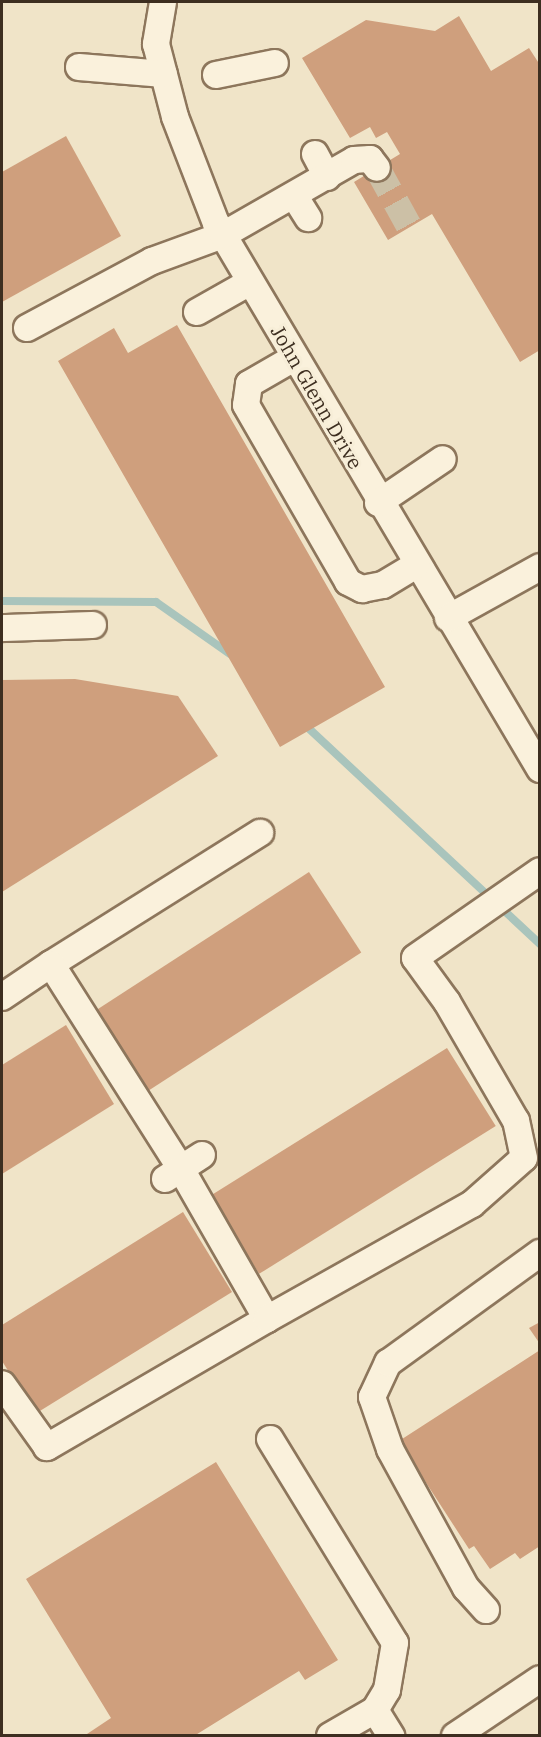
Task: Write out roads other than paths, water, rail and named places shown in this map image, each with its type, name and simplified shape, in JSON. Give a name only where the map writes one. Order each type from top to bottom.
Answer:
[{"type":"street","name":"John Glenn Drive","points":[[164,2],[156,44],[164,74],[223,235],[378,503],[540,769]]},
{"type":"street","points":[[216,75],[275,63]]},
{"type":"street","points":[[79,67],[164,74]]},
{"type":"street","points":[[315,154],[327,177]]},
{"type":"street","points":[[27,328],[152,261],[302,208],[327,177],[362,159],[377,168]]},
{"type":"street","points":[[197,312],[250,282]]},
{"type":"street","points":[[294,358],[249,384],[246,405],[348,582],[362,589],[383,585],[416,565]]},
{"type":"street","points":[[378,503],[443,459]]},
{"type":"street","points":[[448,618],[540,567]]},
{"type":"street","points":[[2,628],[93,625]]},
{"type":"street","points":[[2,997],[260,833]]},
{"type":"street","points":[[2,1384],[47,1447],[267,1319],[472,1204],[524,1158],[516,1121],[447,1002],[415,958],[540,871]]},
{"type":"street","points":[[51,964],[149,1125],[183,1168],[267,1319]]},
{"type":"street","points":[[486,1610],[466,1588],[390,1449],[372,1397],[388,1363],[540,1253]]},
{"type":"street","points":[[270,1439],[395,1643],[387,1690],[375,1710],[330,1736]]},
{"type":"street","points":[[455,1736],[540,1679]]},
{"type":"street","points":[[375,1710],[391,1736]]},
{"type":"waterway","points":[[2,601],[156,602],[230,654]]},
{"type":"waterway","points":[[304,724],[540,944]]},
{"type":"tunnel","points":[[377,168],[410,228]]}]
